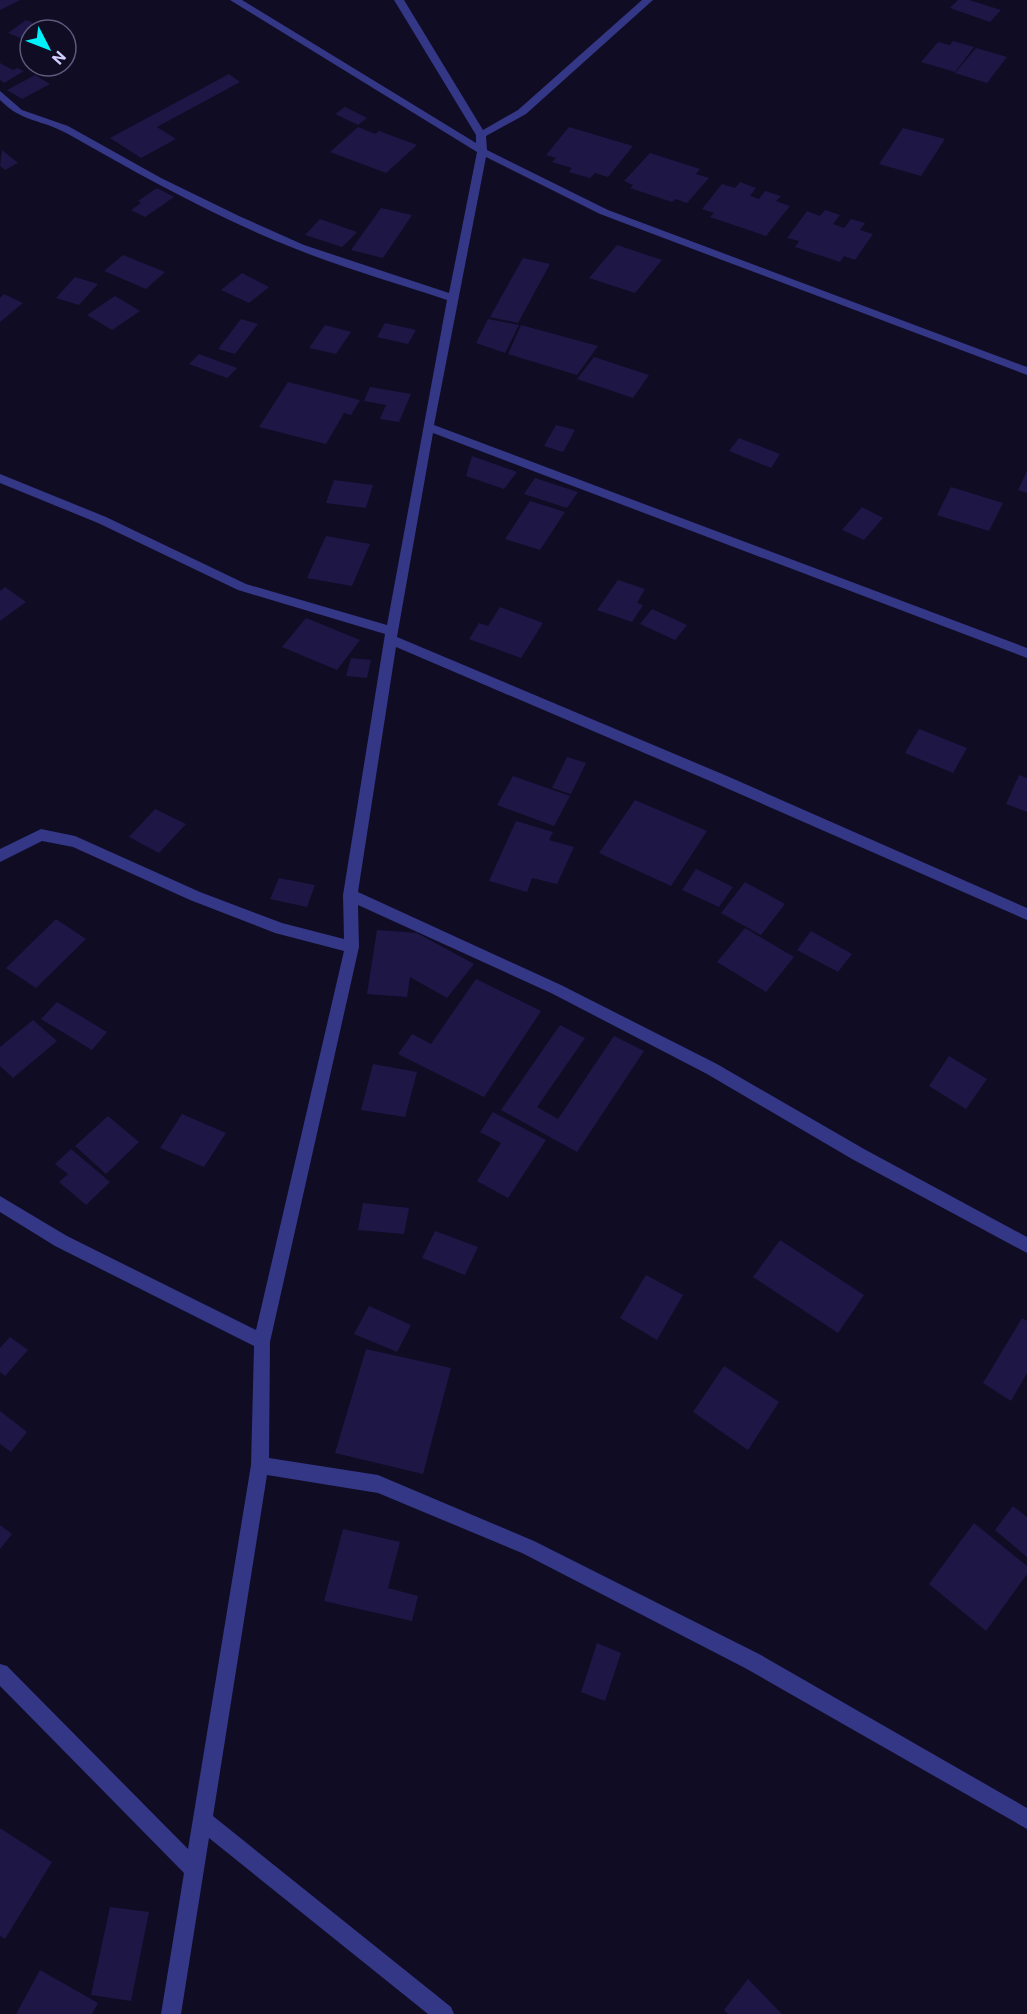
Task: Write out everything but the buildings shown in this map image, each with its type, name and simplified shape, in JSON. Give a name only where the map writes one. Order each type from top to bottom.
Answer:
[{"type":"street","points":[[235,0],[482,151],[604,212],[1027,370]]},
{"type":"street","points":[[171,2014],[260,1465],[262,1342],[352,947],[350,895],[392,635],[428,427],[482,151],[481,135],[399,0]]},
{"type":"street","points":[[481,135],[522,112],[648,0]]},
{"type":"street","points":[[0,94],[18,112],[64,128],[157,180],[235,218],[300,247],[453,298]]},
{"type":"street","points":[[428,427],[1027,653]]},
{"type":"street","points":[[0,478],[102,520],[242,587],[392,635],[1027,914]]},
{"type":"street","points":[[0,856],[41,836],[75,842],[195,896],[280,929],[352,947]]},
{"type":"street","points":[[350,895],[556,989],[712,1069],[858,1154],[1027,1245]]},
{"type":"street","points":[[0,1203],[61,1241],[262,1342]]},
{"type":"street","points":[[260,1465],[378,1484],[528,1547],[752,1661],[1027,1819]]},
{"type":"street","points":[[0,1673],[196,1870]]},
{"type":"street","points":[[203,1820],[444,2014]]}]
